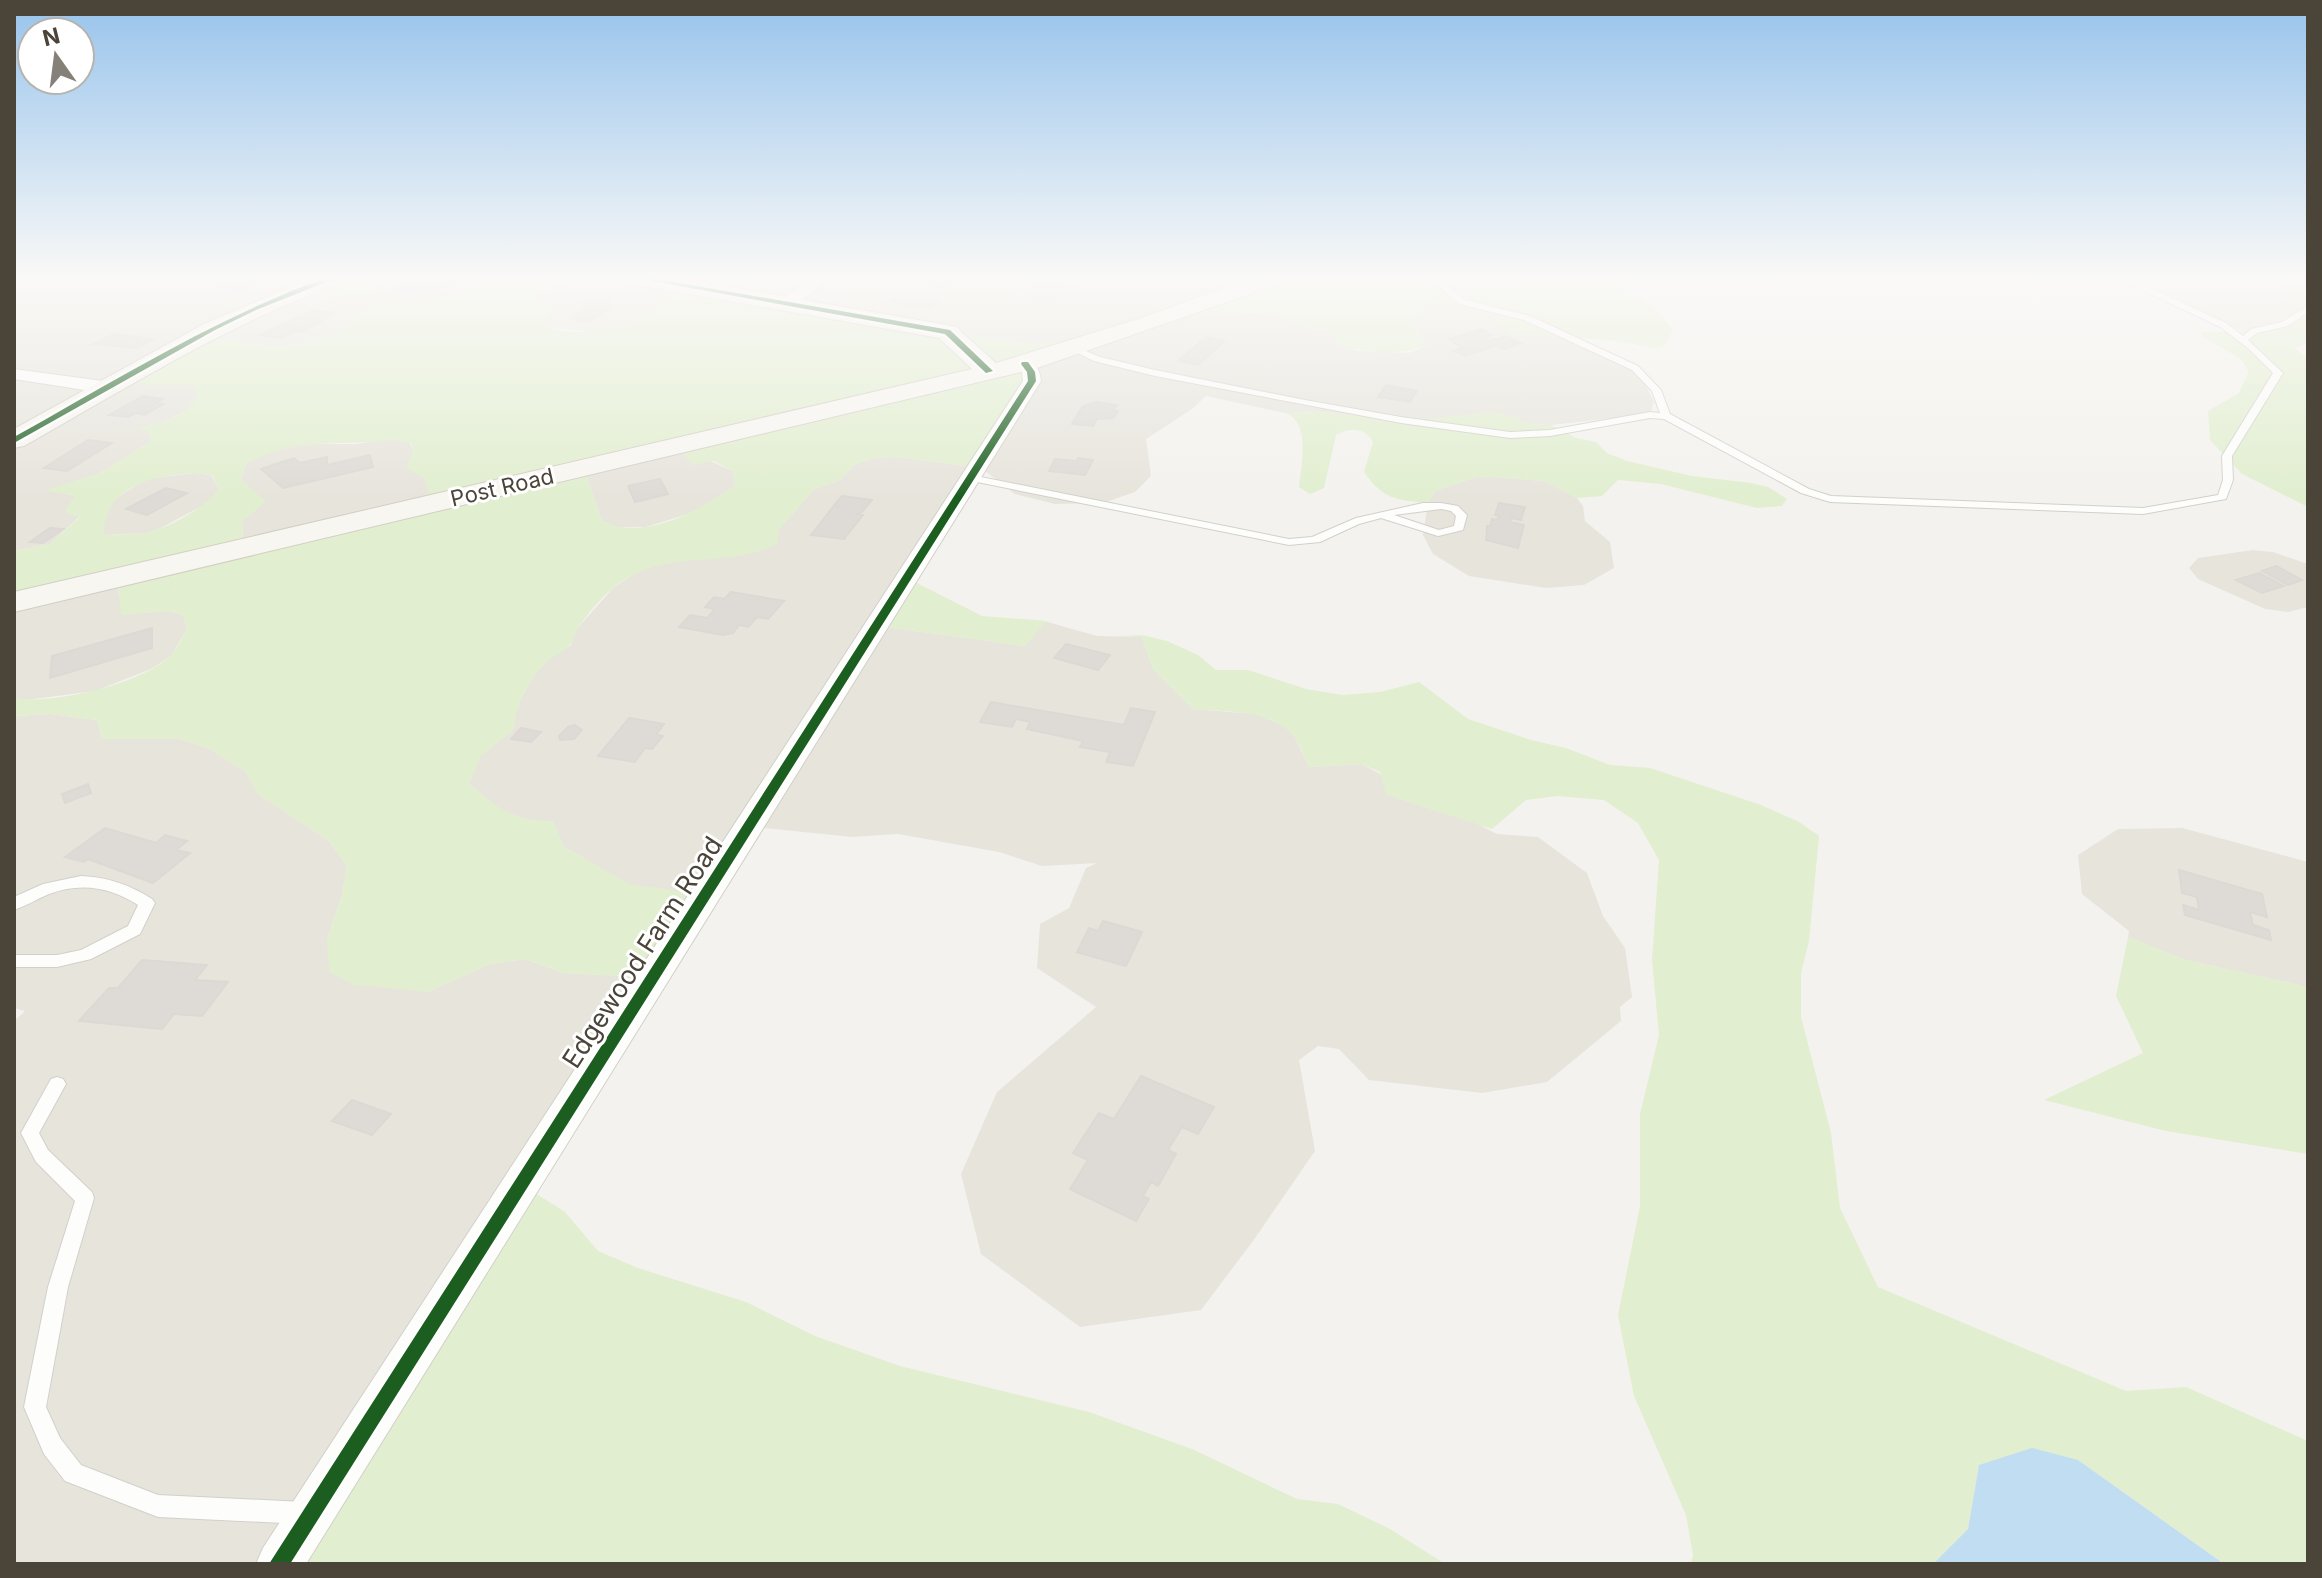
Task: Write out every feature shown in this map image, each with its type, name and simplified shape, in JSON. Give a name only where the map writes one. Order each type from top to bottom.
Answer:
[{"type":"main road","points":[[14,440],[181,350]]},
{"type":"main road","points":[[966,350],[989,371]]},
{"type":"main road","name":"Post Road","points":[[14,602],[989,371],[1007,350]]},
{"type":"street","name":"Edgewood Farm Road","points":[[279,1564],[1032,381],[1031,372],[1009,350]]},
{"type":"street","points":[[14,374],[110,388]]},
{"type":"lane","points":[[1076,350],[1111,362],[1245,391],[1401,420],[1510,435],[1550,433],[1650,415],[1666,416],[1805,491],[1830,499],[2156,509],[2222,497],[2228,480],[2227,456],[2278,373],[2253,350]]},
{"type":"lane","points":[[1595,350],[1635,368],[1656,390],[1666,416]]},
{"type":"lane","points":[[971,478],[1289,542],[1309,542],[1363,519],[1384,515],[1446,504],[1461,516],[1461,523],[1459,528],[1438,533],[1384,515]]},
{"type":"lane","points":[[14,904],[67,881],[88,879],[132,892],[147,903],[134,930],[85,955],[57,961],[14,961]]},
{"type":"lane","points":[[57,1084],[30,1133],[42,1156],[85,1198],[58,1287],[35,1407],[52,1446],[73,1473],[158,1506],[311,1513]]},
{"type":"shaded area","points":[[14,350],[237,350],[176,384],[194,385],[198,395],[192,408],[162,423],[138,428],[150,432],[150,442],[98,474],[48,490],[75,496],[69,514],[80,516],[50,544],[14,551]]},
{"type":"shaded area","points":[[1072,350],[1354,350],[1409,353],[1417,350],[1600,350],[1626,362],[1644,382],[1654,402],[1650,414],[1551,425],[1528,424],[1508,415],[1411,421],[1318,412],[1285,413],[1206,396],[1192,409],[1146,439],[1151,476],[1135,492],[1103,503],[1055,504],[1015,494],[977,465],[1031,370]]},
{"type":"shaded area","points":[[393,439],[410,443],[433,500],[243,545],[242,522],[259,498],[241,480],[246,464],[263,454],[302,444],[355,444]]},
{"type":"shaded area","points":[[674,445],[733,471],[735,486],[694,512],[646,527],[616,527],[602,521],[584,468]]},
{"type":"shaded area","points":[[896,457],[973,467],[879,626],[1025,646],[1044,621],[1097,636],[1142,637],[1153,669],[1193,709],[1256,714],[1282,725],[1294,735],[1309,767],[1361,764],[1497,834],[1538,837],[1587,873],[1603,916],[1625,948],[1632,997],[1620,1007],[1621,1021],[1547,1082],[1482,1093],[1369,1080],[1339,1049],[1318,1046],[1299,1060],[1315,1151],[1201,1310],[1080,1327],[981,1254],[961,1174],[997,1092],[1096,1007],[1037,968],[1040,924],[1069,908],[1086,868],[1097,863],[1042,866],[999,852],[898,834],[852,837],[754,827],[690,893],[629,885],[563,846],[553,821],[529,821],[502,811],[469,784],[480,756],[513,730],[517,706],[534,675],[549,659],[571,645],[576,630],[613,588],[637,572],[659,563],[696,558],[776,539],[780,528],[814,489],[840,480],[854,465],[873,458]]},
{"type":"shaded area","points":[[193,473],[211,475],[219,489],[209,502],[147,533],[104,535],[104,519],[111,502],[148,479]]},
{"type":"shaded area","points":[[1479,476],[1545,481],[1577,498],[1583,506],[1585,521],[1610,542],[1614,568],[1584,585],[1546,588],[1469,576],[1433,554],[1423,535],[1428,503],[1435,491]]},
{"type":"shaded area","points":[[2253,550],[2273,552],[2308,564],[2308,607],[2288,612],[2265,609],[2198,579],[2189,568],[2198,558]]},
{"type":"shaded area","points":[[116,579],[122,614],[168,611],[183,615],[187,629],[171,656],[151,669],[95,691],[26,700],[14,698],[14,601]]},
{"type":"shaded area","points":[[50,714],[97,720],[102,739],[180,739],[208,748],[246,772],[258,794],[329,841],[347,866],[342,895],[327,939],[427,992],[490,964],[525,959],[564,973],[643,977],[279,1564],[14,1564],[14,1021],[25,1011],[14,1008],[14,716]]},
{"type":"shaded area","points":[[2182,828],[2308,862],[2308,987],[2185,960],[2128,937],[2129,931],[2082,894],[2078,855],[2118,829]]},
{"type":"green space","points":[[181,350],[1073,350],[1031,370],[973,467],[896,457],[873,458],[854,465],[840,480],[814,489],[780,528],[777,544],[736,556],[653,567],[633,575],[598,602],[577,630],[572,643],[549,660],[529,683],[517,710],[513,730],[481,756],[469,784],[507,812],[527,819],[553,821],[563,846],[629,884],[700,894],[643,977],[564,973],[525,959],[490,964],[427,992],[354,985],[329,972],[327,939],[342,895],[347,866],[329,841],[258,794],[246,772],[208,748],[180,739],[102,739],[97,720],[50,714],[14,716],[14,698],[50,698],[96,690],[157,666],[170,656],[187,629],[183,615],[168,611],[121,615],[117,579],[14,601],[14,551],[50,544],[80,517],[69,514],[66,509],[75,496],[46,490],[98,474],[150,442],[149,432],[136,428],[179,415],[198,395],[193,385],[122,381]],"holes":[[[393,440],[411,443],[413,451],[406,467],[424,479],[432,500],[243,545],[242,522],[266,501],[241,480],[246,464],[264,455],[300,446]],[[674,445],[694,465],[714,461],[733,471],[735,486],[689,513],[637,528],[619,527],[602,521],[584,468]],[[193,473],[212,475],[219,489],[196,509],[167,526],[144,533],[104,535],[106,518],[121,495],[147,481]]]},
{"type":"green space","points":[[1363,350],[1413,350],[1405,351]]},
{"type":"green space","points":[[2225,350],[2296,350],[2308,359],[2308,507],[2242,474],[2210,440],[2208,411],[2238,394],[2249,372],[2241,359]]},
{"type":"green space","points":[[1318,412],[1411,421],[1491,412],[1508,415],[1528,424],[1551,425],[1576,438],[1596,442],[1607,453],[1627,461],[1692,476],[1768,487],[1787,499],[1782,506],[1757,508],[1661,484],[1618,480],[1602,496],[1577,498],[1545,481],[1479,476],[1435,491],[1428,503],[1407,501],[1384,493],[1364,472],[1373,442],[1366,433],[1352,430],[1336,435],[1324,488],[1310,494],[1299,487],[1302,435],[1294,418],[1286,413]]},
{"type":"green space","points":[[909,579],[982,616],[1047,621],[1025,646],[879,626]]},
{"type":"green space","points":[[1142,635],[1167,641],[1198,655],[1216,670],[1248,670],[1306,689],[1343,695],[1380,692],[1419,682],[1468,719],[1566,748],[1610,765],[1650,768],[1761,805],[1799,822],[1819,836],[1809,941],[1801,973],[1801,1017],[1831,1133],[1840,1208],[1878,1287],[2126,1391],[2186,1387],[2308,1441],[2308,1564],[2224,1564],[2078,1460],[1979,1465],[1968,1529],[1933,1564],[1691,1564],[1693,1555],[1686,1515],[1634,1396],[1618,1315],[1640,1206],[1640,1114],[1659,1035],[1652,960],[1659,860],[1638,823],[1604,800],[1557,796],[1526,800],[1492,829],[1386,795],[1380,772],[1361,764],[1309,767],[1294,736],[1281,725],[1245,713],[1193,709],[1153,669],[1142,637],[1118,636]]},
{"type":"green space","points":[[2128,937],[2185,960],[2308,987],[2308,1154],[2166,1131],[2044,1100],[2143,1053],[2116,996]]},
{"type":"green space","points":[[521,1184],[565,1212],[598,1251],[638,1268],[746,1302],[815,1336],[900,1366],[1089,1412],[1192,1449],[1297,1499],[1338,1504],[1390,1529],[1445,1564],[279,1564]]},
{"type":"water","points":[[2032,1448],[2078,1460],[2224,1564],[1933,1564],[1968,1529],[1979,1465]]},
{"type":"building","points":[[1191,350],[1215,350],[1198,365],[1178,361]]},
{"type":"building","points":[[1457,350],[1484,350],[1466,356],[1453,351]]},
{"type":"building","points":[[1386,385],[1417,391],[1410,402],[1378,397]]},
{"type":"building","points":[[143,396],[163,399],[156,403],[163,404],[144,415],[109,415]]},
{"type":"building","points":[[1096,402],[1117,405],[1113,410],[1118,411],[1114,418],[1097,419],[1093,426],[1072,424],[1082,407]]},
{"type":"building","points":[[88,440],[112,443],[67,471],[44,468]]},
{"type":"building","points":[[370,455],[373,467],[283,488],[261,469],[294,458],[300,463],[327,457],[327,465]]},
{"type":"building","points":[[1078,458],[1093,460],[1085,475],[1049,471],[1055,459],[1076,461]]},
{"type":"building","points":[[660,479],[668,494],[635,502],[628,486]]},
{"type":"building","points":[[166,488],[187,493],[147,515],[126,509]]},
{"type":"building","points":[[842,496],[872,500],[862,512],[856,514],[863,515],[844,539],[811,535],[833,507],[839,506],[834,505]]},
{"type":"building","points":[[1499,503],[1525,507],[1521,520],[1511,518],[1510,522],[1524,525],[1518,548],[1486,540],[1487,526],[1499,516],[1495,515]]},
{"type":"building","points":[[50,528],[63,529],[43,543],[30,542]]},
{"type":"building","points":[[2276,566],[2302,580],[2288,585],[2262,571]]},
{"type":"building","points":[[2259,573],[2284,586],[2262,593],[2236,580]]},
{"type":"building","points":[[731,592],[784,601],[768,619],[757,617],[748,627],[739,625],[733,633],[723,635],[679,627],[690,615],[707,618],[715,609],[705,607],[714,597],[724,599]]},
{"type":"building","points":[[152,628],[152,648],[50,678],[52,656]]},
{"type":"building","points":[[1066,644],[1110,655],[1098,670],[1054,658]]},
{"type":"building","points":[[991,702],[1124,725],[1131,708],[1155,712],[1133,766],[1106,762],[1110,752],[1080,747],[1083,741],[1027,729],[1030,722],[1016,719],[1012,727],[980,722]]},
{"type":"building","points":[[629,718],[664,724],[656,735],[663,736],[652,749],[645,748],[635,762],[598,756]]},
{"type":"building","points":[[575,725],[582,730],[574,739],[560,740],[559,736],[568,727]]},
{"type":"building","points":[[521,728],[541,732],[531,742],[511,739]]},
{"type":"building","points":[[88,784],[91,793],[65,803],[62,794]]},
{"type":"building","points":[[105,828],[156,843],[165,835],[187,841],[176,850],[190,853],[153,883],[88,859],[84,862],[65,857]]},
{"type":"building","points":[[2179,870],[2262,894],[2267,917],[2250,912],[2253,925],[2269,930],[2271,940],[2185,915],[2183,905],[2199,910],[2197,897],[2182,893]]},
{"type":"building","points":[[1103,921],[1142,932],[1126,966],[1077,952],[1089,928],[1098,931]]},
{"type":"building","points":[[142,960],[207,965],[195,980],[228,982],[202,1016],[174,1014],[162,1029],[79,1021],[109,988],[118,988]]},
{"type":"building","points":[[1141,1076],[1214,1107],[1198,1134],[1182,1127],[1168,1150],[1176,1154],[1158,1186],[1151,1182],[1143,1196],[1149,1199],[1136,1221],[1070,1189],[1088,1160],[1073,1153],[1099,1113],[1114,1119]]},
{"type":"building","points":[[352,1100],[391,1114],[372,1135],[332,1121]]},
{"type":"cycle path","points":[[14,440],[173,350]]},
{"type":"cycle path","points":[[966,350],[989,371]]},
{"type":"cycle path","points":[[279,1564],[1032,381],[1031,372],[1025,364]]}]
